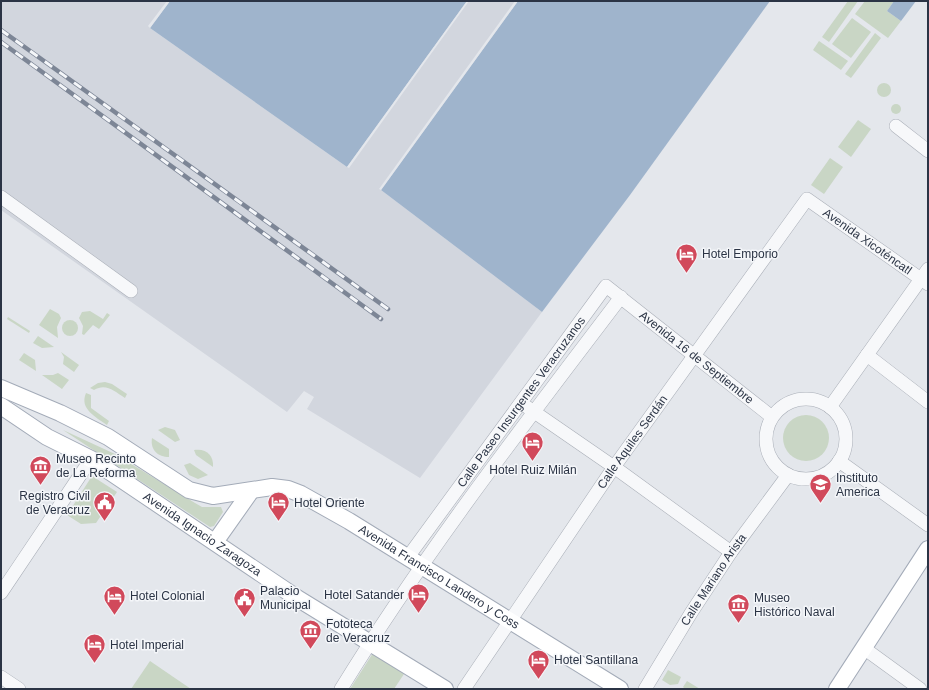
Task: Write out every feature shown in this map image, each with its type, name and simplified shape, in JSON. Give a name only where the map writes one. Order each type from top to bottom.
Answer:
[{"type":"main road","points":[[1,377],[42,406]]},
{"type":"main road","points":[[1,388],[42,406]]},
{"type":"main road","name":"Avenida Ignacio Zaragoza","points":[[1,406],[47,437],[91,459],[297,598],[445,689]]},
{"type":"main road","name":"Avenida Francisco Landero y Coss","points":[[42,406],[108,437],[189,490],[213,496],[272,487],[288,489],[301,494],[349,520],[620,689]]},
{"type":"main road","points":[[1,420],[47,437]]},
{"type":"main road","points":[[215,542],[251,491]]},
{"type":"main road","points":[[837,689],[865,649],[928,549]]},
{"type":"street","points":[[896,126],[928,151]]},
{"type":"street","points":[[1,197],[131,291]]},
{"type":"street","name":"Avenida Xicoténcatl","points":[[808,199],[926,278]]},
{"type":"street","name":"Calle Aquiles Serdán","points":[[464,689],[509,620],[614,467],[694,354],[808,199]]},
{"type":"street","points":[[830,407],[867,355],[926,278]]},
{"type":"street","name":"Avenida 16 de Septiembre","points":[[606,286],[772,417]]},
{"type":"street","name":"Calle Paseo Insurgentes Veracruzanos","points":[[408,557],[606,286]]},
{"type":"street","name":"Calle Paseo Insurgentes Veracruzanos","points":[[341,689],[369,643],[450,527],[534,412],[621,297]]},
{"type":"street","points":[[867,355],[928,402]]},
{"type":"street","points":[[813,400],[830,407],[841,420],[845,432],[845,445],[839,461],[829,471],[816,477],[797,478],[780,470],[769,454],[766,435],[772,417],[786,404],[795,401],[813,400]]},
{"type":"street","points":[[521,402],[614,467],[730,552]]},
{"type":"street","points":[[1,593],[91,459]]},
{"type":"street","points":[[839,461],[928,525]]},
{"type":"street","name":"Calle Mariano Arista","points":[[645,689],[730,552],[788,475]]},
{"type":"street","points":[[437,517],[450,527]]},
{"type":"street","points":[[865,649],[920,689]]},
{"type":"street","points":[[1,677],[19,689]]},
{"type":"shaded area","points":[[1,1],[170,1],[150,28],[347,167],[467,1],[518,1],[381,190],[542,312],[420,478],[307,409],[314,397],[304,391],[287,412],[1,210]]},
{"type":"green space","points":[[848,1],[858,1],[829,42],[822,37]]},
{"type":"green space","points":[[865,1],[894,1],[887,11],[901,21],[888,38],[855,14]]},
{"type":"green space","points":[[852,18],[871,32],[851,58],[832,44]]},
{"type":"green space","points":[[875,33],[881,38],[851,78],[845,74]]},
{"type":"green space","points":[[819,41],[848,61],[841,70],[813,50]]},
{"type":"green space","points":[[884,83],[889,85],[891,90],[889,95],[884,97],[879,95],[877,90],[879,85]]},
{"type":"green space","points":[[896,104],[901,109],[896,114],[891,109]]},
{"type":"green space","points":[[858,120],[871,129],[851,157],[838,147]]},
{"type":"green space","points":[[830,158],[843,167],[824,194],[811,185]]},
{"type":"green space","points":[[50,309],[59,314],[61,318],[57,327],[58,338],[39,325]]},
{"type":"green space","points":[[90,311],[103,319],[107,313],[110,315],[99,329],[93,325],[84,335],[82,334],[83,326],[79,318],[82,312]]},
{"type":"green space","points":[[8,317],[30,331],[29,333],[7,319]]},
{"type":"green space","points":[[67,320],[73,320],[78,325],[76,334],[73,336],[67,336],[62,331],[62,325]]},
{"type":"green space","points":[[38,336],[54,347],[42,348],[33,343]]},
{"type":"green space","points":[[61,352],[79,365],[74,372],[63,364],[64,357]]},
{"type":"green space","points":[[24,353],[35,360],[36,371],[19,360]]},
{"type":"green space","points":[[58,373],[69,380],[62,389],[42,375],[53,375]]},
{"type":"green space","points":[[105,382],[112,384],[127,394],[125,398],[110,389],[102,387],[94,390],[90,388],[98,383]]},
{"type":"green space","points":[[86,393],[91,395],[91,408],[109,421],[107,425],[94,416],[87,408],[84,399]]},
{"type":"green space","points":[[806,415],[819,419],[825,425],[829,438],[825,451],[819,457],[806,461],[793,457],[787,451],[783,438],[787,425],[793,419]]},
{"type":"green space","points":[[165,427],[175,430],[180,440],[175,442],[158,430]]},
{"type":"green space","points":[[63,430],[115,454],[202,507],[221,507],[223,512],[214,526],[210,527]]},
{"type":"green space","points":[[152,438],[169,449],[169,457],[161,456],[156,452],[152,446]]},
{"type":"green space","points":[[194,450],[206,451],[211,456],[213,467],[196,455]]},
{"type":"green space","points":[[190,463],[208,475],[198,479],[189,475],[184,465]]},
{"type":"green space","points":[[92,476],[117,492],[96,523],[81,524],[67,515]]},
{"type":"green space","points":[[373,653],[404,674],[394,689],[350,689]]},
{"type":"green space","points":[[150,661],[191,689],[131,689]]},
{"type":"green space","points":[[668,670],[681,677],[678,684],[670,685],[662,680]]},
{"type":"green space","points":[[687,681],[700,689],[685,689],[683,687]]},
{"type":"water","points":[[170,1],[467,1],[347,167],[150,28]]},
{"type":"water","points":[[518,1],[770,1],[630,195],[542,312],[381,190]]},
{"type":"water","points":[[894,1],[916,1],[901,21],[887,11]]},
{"type":"pier","points":[[167,1],[170,1],[150,28],[148,26]]},
{"type":"pier","points":[[467,1],[469,1],[349,168],[347,167]]},
{"type":"pier","points":[[515,1],[518,1],[381,190],[379,189]]},
{"type":"railway","points":[[1,30],[388,309]]},
{"type":"railway","points":[[1,42],[381,319]]},
{"type":"place","name":"Hotel Emporio","points":[[687,274]]},
{"type":"place","name":"Hotel Ruiz Milán","points":[[533,462]]},
{"type":"place","name":"Museo Recinto de La Reforma","points":[[41,486]]},
{"type":"place","name":"Instituto America","points":[[821,504]]},
{"type":"place","name":"Registro Civil de Veracruz","points":[[105,522]]},
{"type":"place","name":"Hotel Oriente","points":[[278,522]]},
{"type":"place","name":"Hotel Satander","points":[[419,614]]},
{"type":"place","name":"Hotel Colonial","points":[[115,616]]},
{"type":"place","name":"Palacio Municipal","points":[[245,618]]},
{"type":"place","name":"Museo Histórico Naval","points":[[738,624]]},
{"type":"place","name":"Fototeca de Veracruz","points":[[310,650]]},
{"type":"place","name":"Hotel Imperial","points":[[95,664]]},
{"type":"place","name":"Hotel Santillana","points":[[539,680]]}]
